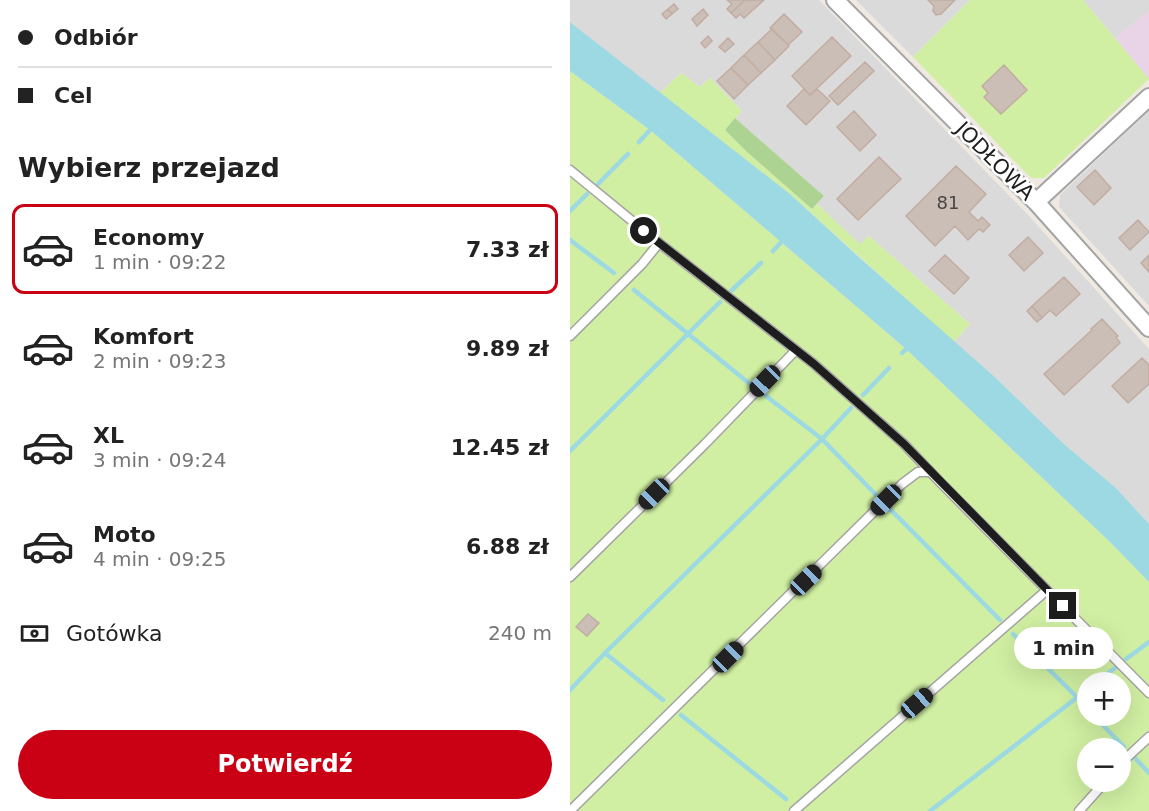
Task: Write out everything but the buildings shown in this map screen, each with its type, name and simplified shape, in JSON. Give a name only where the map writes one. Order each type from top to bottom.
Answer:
[{"type":"street","name":"JODŁOWA","points":[[835,0],[1036,202],[1149,328]]},
{"type":"street","points":[[1036,202],[1149,97]]},
{"type":"lane","points":[[570,170],[814,364],[904,444],[1149,693]]},
{"type":"lane","points":[[570,336],[642,264],[659,243]]},
{"type":"lane","points":[[570,577],[705,444],[796,350]]},
{"type":"lane","points":[[570,811],[902,484],[918,472],[930,472]]},
{"type":"lane","points":[[794,811],[1047,590]]},
{"type":"lane","points":[[1131,754],[1149,737]]},
{"type":"lane","points":[[1082,810],[1097,792]]},
{"type":"shaded area","points":[[570,0],[819,0],[1030,217],[1149,349],[1149,524],[1116,488],[1065,445],[997,379],[954,342],[970,324],[869,236],[860,245],[817,204],[824,196],[735,118],[742,111],[710,78],[700,87],[681,73],[660,93],[570,22]]},
{"type":"shaded area","points":[[856,0],[970,0],[913,57]]},
{"type":"shaded area","points":[[1083,0],[1149,0],[1149,11],[1115,38]]},
{"type":"shaded area","points":[[1149,11],[1149,79],[1115,38]]},
{"type":"shaded area","points":[[1149,111],[1149,306],[1059,207],[1060,195]]},
{"type":"green space","points":[[970,0],[1083,0],[1149,79],[1044,178],[1031,178],[913,57]]},
{"type":"green space","points":[[570,71],[650,130],[906,349],[1110,542],[1149,582],[1149,811],[570,811]]},
{"type":"green space","points":[[681,73],[700,87],[710,78],[742,111],[725,130],[812,209],[817,204],[860,244],[869,236],[970,324],[954,342],[790,194],[660,93]]},
{"type":"green space","points":[[735,118],[824,196],[812,209],[725,130]]},
{"type":"water","points":[[570,22],[790,194],[997,379],[1065,445],[1116,488],[1149,524],[1149,582],[1110,542],[906,349],[650,130],[570,71]]},
{"type":"waterway","points":[[639,142],[650,130]]},
{"type":"waterway","points":[[598,184],[628,154]]},
{"type":"waterway","points":[[570,211],[587,194]]},
{"type":"waterway","points":[[570,240],[614,273]]},
{"type":"waterway","points":[[773,251],[782,241]]},
{"type":"waterway","points":[[732,290],[761,263]]},
{"type":"waterway","points":[[634,290],[750,384]]},
{"type":"waterway","points":[[570,451],[720,302]]},
{"type":"waterway","points":[[902,353],[906,349]]},
{"type":"waterway","points":[[863,395],[889,368]]},
{"type":"waterway","points":[[766,396],[822,439],[879,498]]},
{"type":"waterway","points":[[570,690],[851,408]]},
{"type":"waterway","points":[[889,508],[1000,620]]},
{"type":"waterway","points":[[1013,634],[1077,697]]},
{"type":"waterway","points":[[1126,659],[1149,642]]},
{"type":"waterway","points":[[605,653],[663,700]]},
{"type":"waterway","points":[[1110,672],[1115,668]]},
{"type":"waterway","points":[[930,811],[1077,697]]},
{"type":"waterway","points":[[681,715],[786,799]]},
{"type":"waterway","points":[[1104,726],[1115,738]]},
{"type":"waterway","points":[[1136,759],[1149,773]]},
{"type":"route","points":[[644,231],[814,364],[904,444],[1063,606]]}]
